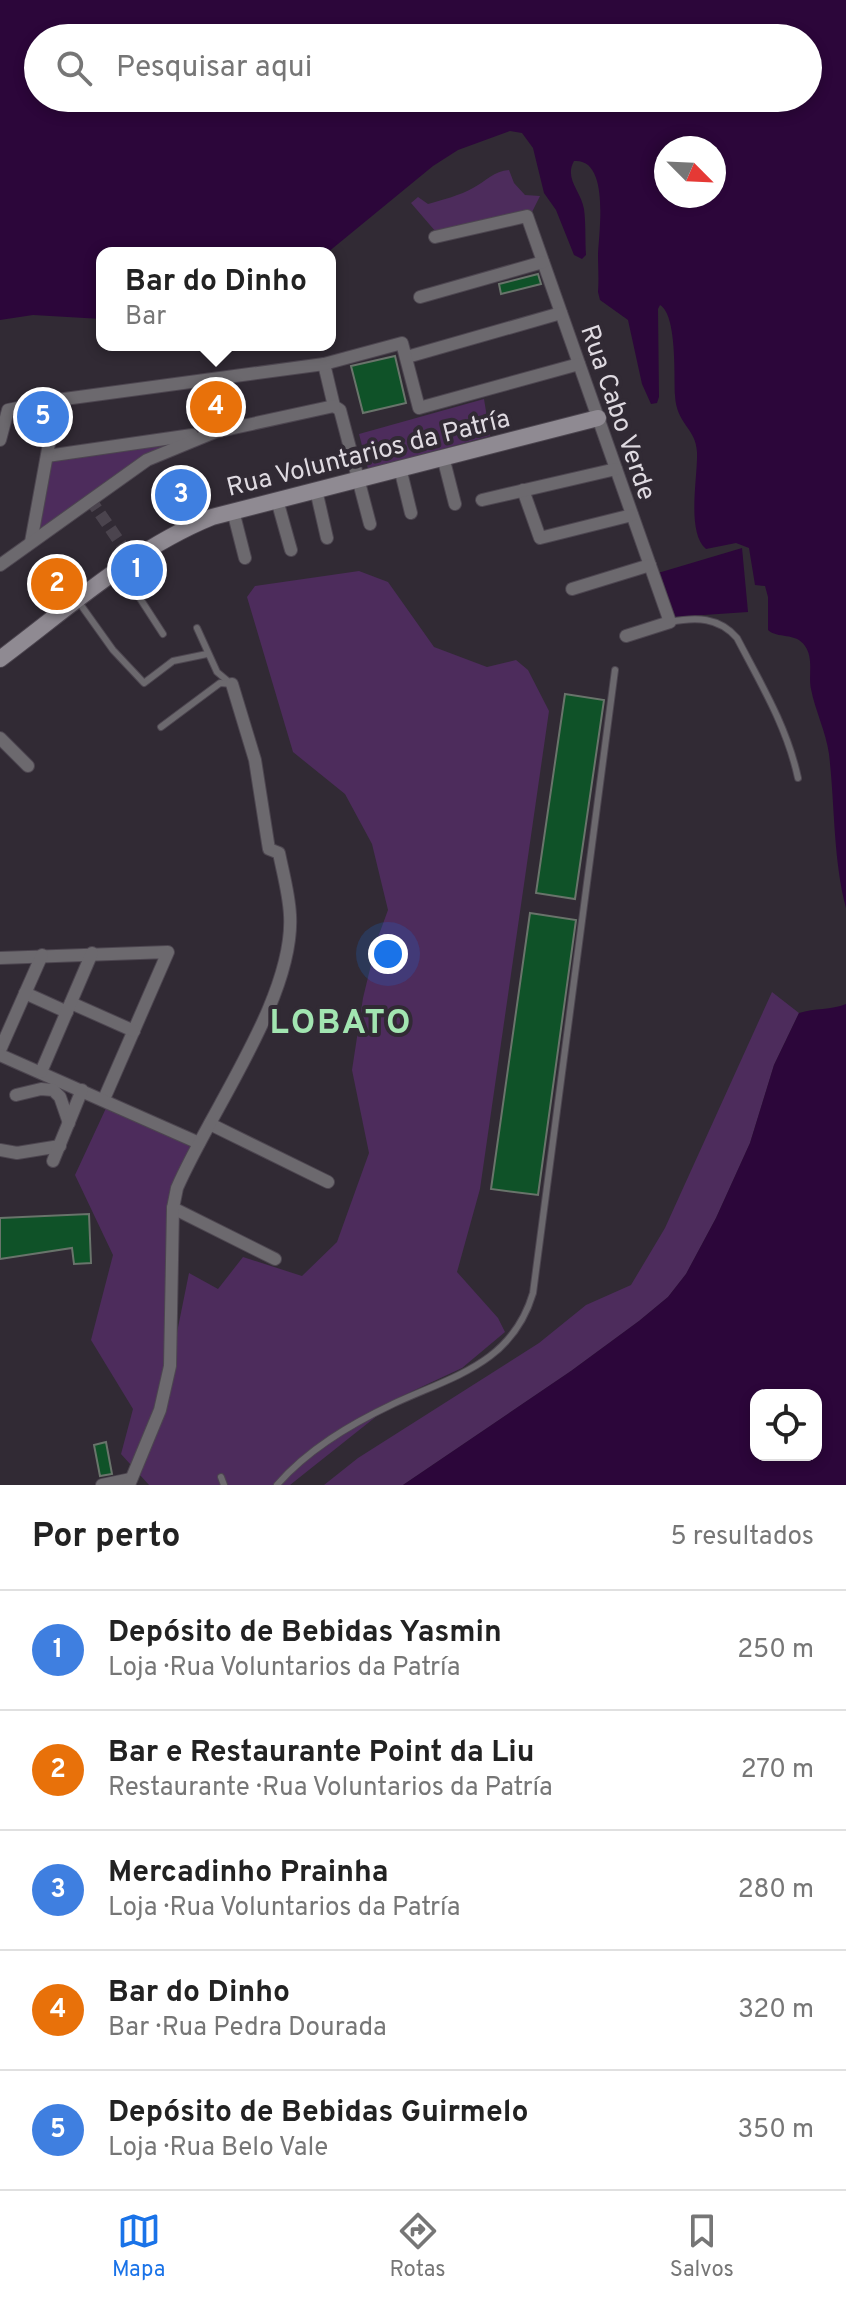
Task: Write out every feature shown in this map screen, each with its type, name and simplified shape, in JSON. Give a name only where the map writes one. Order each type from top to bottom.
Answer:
[{"type":"street","name":"Rua Cabo Verde","points":[[435,237],[527,216],[670,622]]},
{"type":"street","points":[[420,297],[543,262]]},
{"type":"street","points":[[407,357],[561,313]]},
{"type":"street","points":[[0,440],[8,410],[57,400],[324,364],[402,343],[419,408],[579,364]]},
{"type":"street","points":[[324,364],[334,406],[340,410],[370,524]]},
{"type":"street","points":[[31,542],[57,400]]},
{"type":"street","points":[[47,456],[215,432],[334,406]]},
{"type":"street","name":"Rua Voluntarios da Patría","points":[[0,659],[121,569],[176,533],[212,517],[598,418]]},
{"type":"street","points":[[0,565],[147,460],[215,432]]},
{"type":"street","points":[[443,457],[455,504]]},
{"type":"street","points":[[400,468],[411,513]]},
{"type":"street","points":[[482,500],[616,469]]},
{"type":"street","points":[[316,490],[327,538]]},
{"type":"street","points":[[523,490],[540,538],[632,515]]},
{"type":"street","points":[[277,500],[291,550]]},
{"type":"street","points":[[233,511],[245,558]]},
{"type":"street","points":[[572,589],[650,565]]},
{"type":"street","points":[[626,636],[670,622]]},
{"type":"street","points":[[102,1485],[130,1482],[160,1410],[170,1366],[173,1208],[177,1188],[266,1014],[281,971],[290,917],[279,853],[269,849],[255,760],[232,684]]},
{"type":"street","points":[[0,738],[28,766]]},
{"type":"street","points":[[0,958],[168,952],[104,1099]]},
{"type":"street","points":[[41,1072],[92,953]]},
{"type":"street","points":[[42,955],[0,1052],[199,1143]]},
{"type":"street","points":[[25,993],[134,1031]]},
{"type":"street","points":[[16,1095],[41,1089],[53,1090],[60,1097],[69,1123]]},
{"type":"street","points":[[53,1161],[82,1090]]},
{"type":"street","points":[[210,1124],[328,1182]]},
{"type":"street","points":[[0,1150],[17,1153],[60,1146]]},
{"type":"street","points":[[173,1208],[275,1259]]},
{"type":"lane","points":[[121,569],[163,634]]},
{"type":"lane","points":[[78,601],[113,650],[144,683],[173,661],[207,654]]},
{"type":"lane","points":[[670,622],[686,619],[716,622],[737,638],[780,718],[798,778]]},
{"type":"lane","points":[[197,628],[217,672],[232,684]]},
{"type":"lane","points":[[277,1485],[300,1462],[337,1435],[392,1404],[483,1361],[518,1330],[527,1312],[533,1293],[615,670]]},
{"type":"lane","points":[[161,727],[220,683],[232,684]]},
{"type":"lane","points":[[221,1477],[224,1485]]},
{"type":"shaded area","points":[[0,0],[846,0],[846,908],[836,851],[829,754],[811,689],[808,651],[797,639],[768,630],[768,597],[765,586],[755,585],[749,548],[736,543],[706,549],[700,541],[694,504],[696,444],[676,405],[674,346],[669,320],[660,305],[659,397],[657,403],[651,404],[642,384],[628,320],[600,300],[600,198],[593,171],[585,163],[574,161],[571,167],[572,179],[584,209],[586,255],[582,259],[574,255],[556,210],[544,193],[533,148],[522,133],[510,131],[458,150],[433,166],[334,247],[96,247],[96,319],[33,315],[0,320]]},
{"type":"shaded area","points":[[509,170],[514,183],[525,195],[540,196],[531,214],[436,232],[411,203],[418,197],[428,204],[451,197],[473,188],[494,174]]},
{"type":"shaded area","points":[[484,399],[490,436],[368,469],[359,434]]},
{"type":"shaded area","points":[[163,443],[165,449],[146,455],[36,532],[49,459]]},
{"type":"shaded area","points":[[742,548],[748,612],[674,617],[658,573]]},
{"type":"shaded area","points":[[359,571],[388,582],[434,647],[487,667],[516,660],[528,670],[549,711],[480,1189],[457,1272],[498,1318],[505,1332],[462,1368],[402,1396],[290,1485],[149,1485],[121,1454],[133,1409],[91,1340],[113,1255],[75,1175],[107,1106],[197,1146],[173,1193],[168,1377],[189,1273],[218,1289],[243,1257],[302,1276],[337,1242],[369,1153],[352,1070],[363,998],[388,910],[372,844],[345,794],[293,752],[247,597],[255,586]]},
{"type":"shaded area","points":[[772,992],[799,1013],[774,1065],[750,1143],[716,1218],[686,1274],[668,1297],[571,1371],[403,1485],[324,1485],[358,1458],[539,1343],[586,1305],[631,1285],[665,1228]]},
{"type":"shaded area","points":[[846,1004],[846,1485],[403,1485],[571,1371],[668,1297],[686,1274],[716,1218],[750,1143],[774,1065],[799,1013]]},
{"type":"building","points":[[538,274],[541,284],[501,294],[499,284]]},
{"type":"building","points":[[395,356],[406,403],[363,413],[351,366]]},
{"type":"building","points":[[185,479],[195,504],[176,512],[166,486]]},
{"type":"building","points":[[565,694],[604,700],[575,899],[536,893]]},
{"type":"building","points":[[530,913],[576,920],[538,1195],[491,1189]]},
{"type":"building","points":[[89,1214],[91,1263],[74,1264],[72,1248],[0,1259],[0,1218]]},
{"type":"building","points":[[106,1442],[112,1474],[100,1476],[94,1445]]},
{"type":"tunnel","points":[[90,499],[132,560]]},
{"type":"place","name":"Bar do Dinho","points":[[216,407]]},
{"type":"place","name":"Depósito de Bebidas Guirmelo","points":[[43,417]]},
{"type":"place","name":"Mercadinho Prainha","points":[[181,495]]},
{"type":"place","name":"Depósito de Bebidas Yasmin","points":[[137,570]]},
{"type":"place","name":"Bar e Restaurante Point da Liu","points":[[57,584]]},
{"type":"district","name":"LOBATO","points":[[341,1021]]}]
